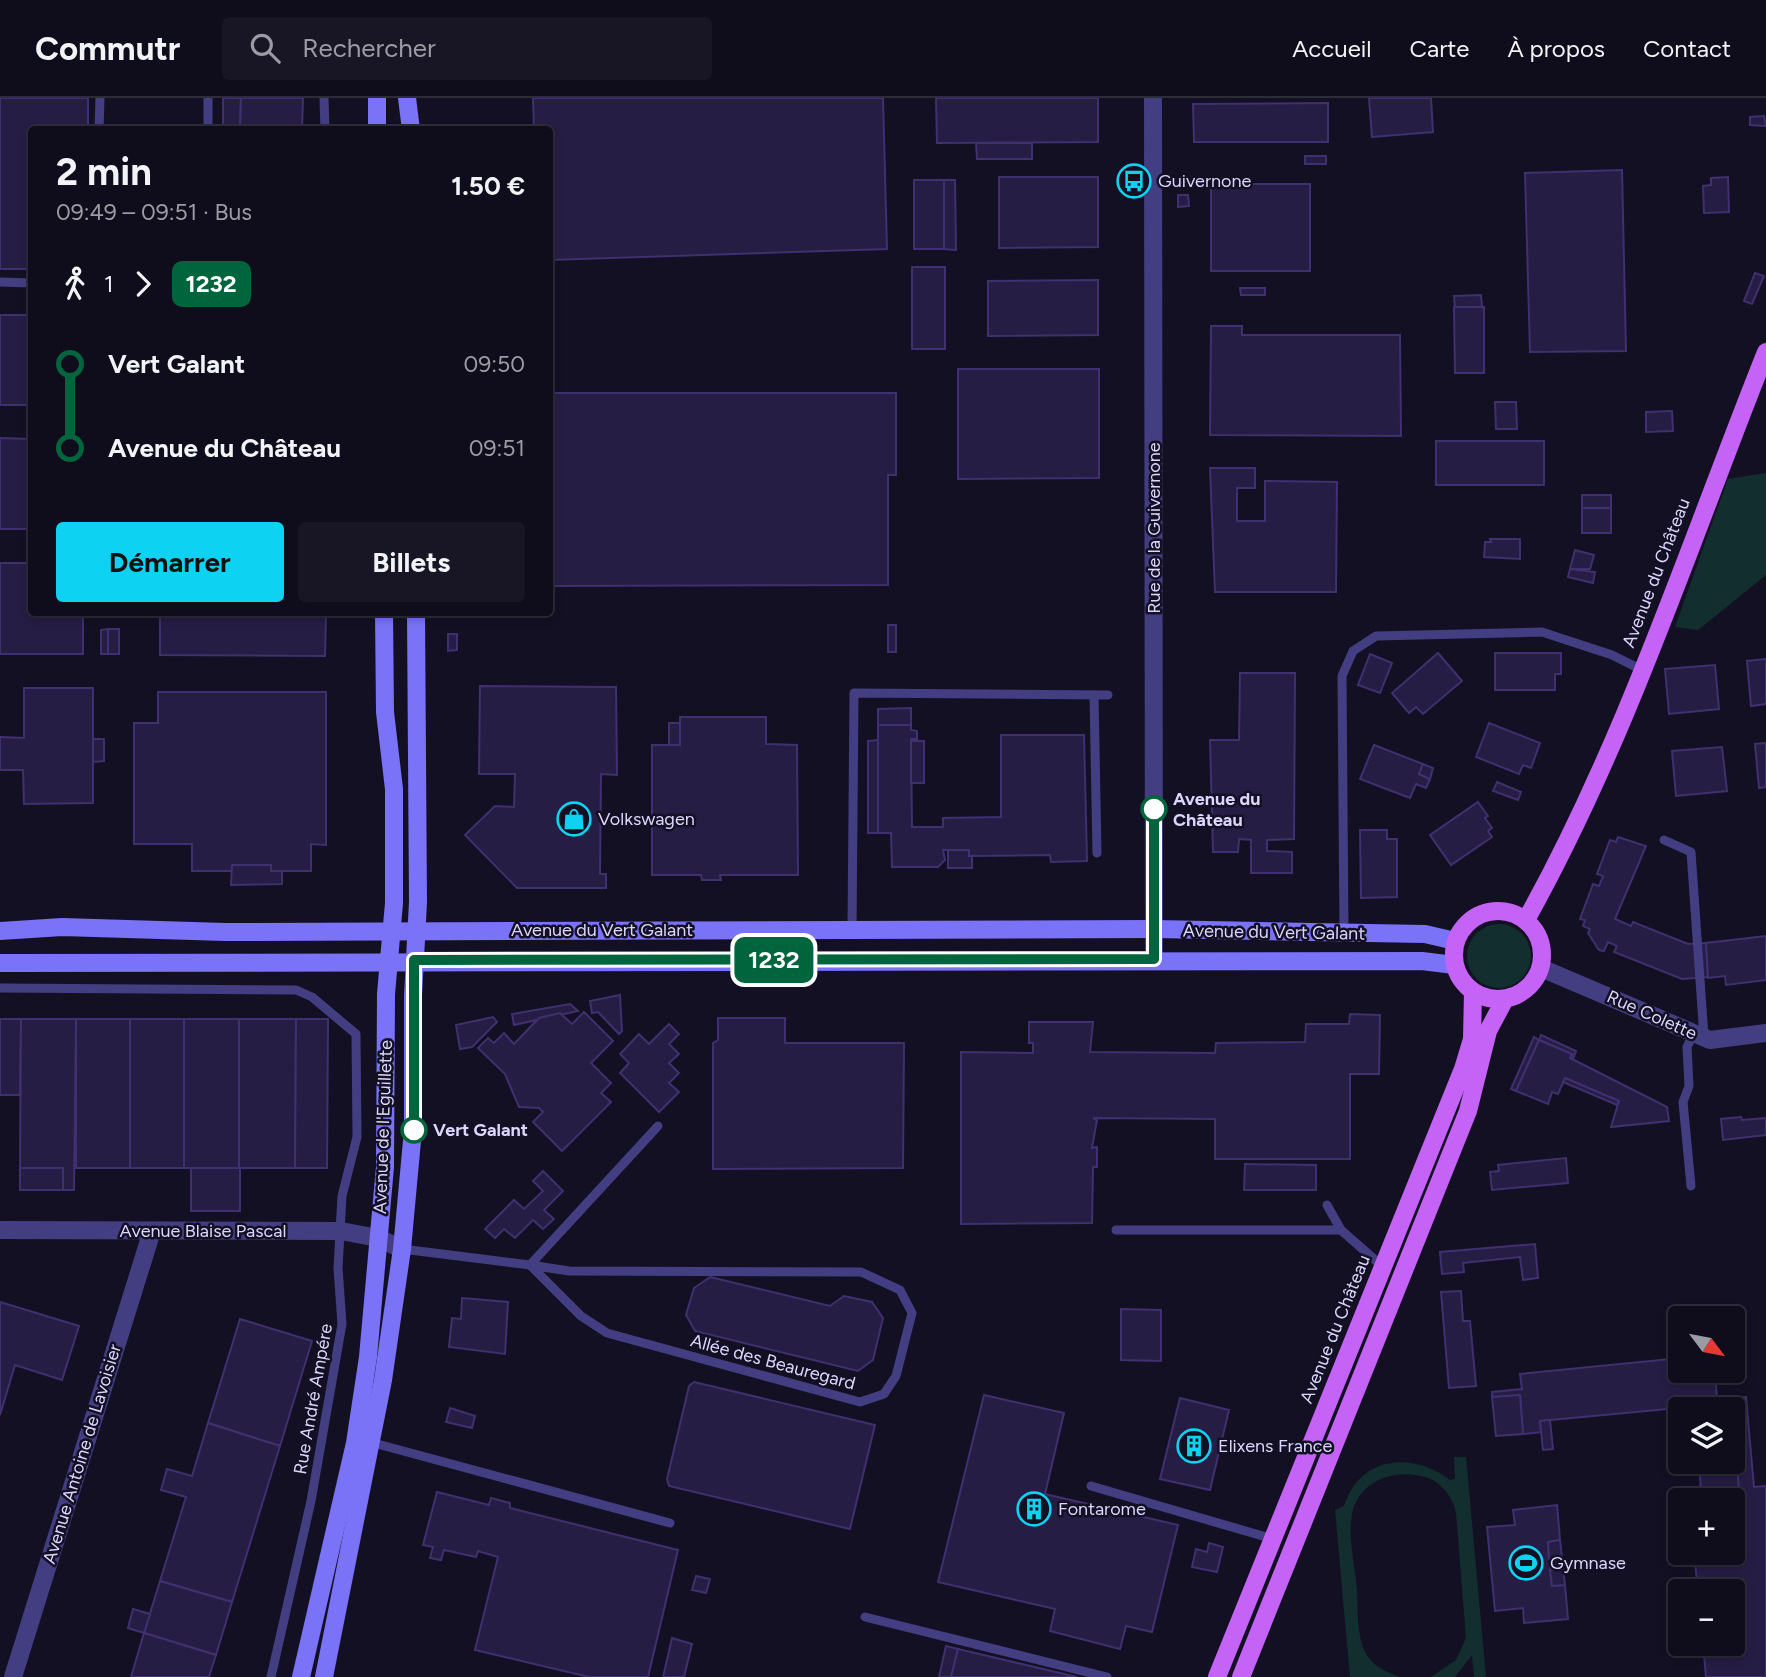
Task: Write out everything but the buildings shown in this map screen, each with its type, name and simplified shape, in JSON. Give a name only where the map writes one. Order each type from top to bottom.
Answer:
[{"type":"main road","name":"Avenue du Château","points":[[1526,920],[1553,868],[1642,670],[1766,352]]},
{"type":"main road","points":[[1494,911],[1510,912],[1526,920],[1536,932],[1543,953],[1541,968],[1532,984],[1520,994],[1506,999],[1487,999],[1473,992],[1460,980],[1454,965],[1455,941],[1461,930],[1479,915],[1494,911]]},
{"type":"main road","name":"Avenue du Château","points":[[1217,1677],[1469,1053],[1473,1027],[1473,992]]},
{"type":"main road","points":[[1241,1677],[1458,1136],[1479,1077],[1488,1031],[1506,999]]},
{"type":"street","points":[[377,98],[377,126]]},
{"type":"street","points":[[407,98],[410,126]]},
{"type":"street","name":"Rue de la Guivernone","points":[[1153,98],[1154,959]]},
{"type":"street","name":"Avenue de l'Eguillette","points":[[301,1677],[355,1443],[368,1357],[385,1167],[388,960],[393,929],[394,789],[384,712],[384,616]]},
{"type":"street","name":"Avenue de l'Eguillette","points":[[324,1677],[370,1442],[402,1249],[414,1130],[414,960],[417,929],[416,616]]},
{"type":"street","name":"Avenue du Vert Galant","points":[[0,931],[62,927],[225,932],[393,929],[1155,929],[1425,934],[1455,941]]},
{"type":"street","name":"Avenue du Vert Galant","points":[[0,963],[1154,959],[1422,961],[1454,965]]},
{"type":"street","name":"Rue Colette","points":[[1541,968],[1710,1040],[1766,1033]]},
{"type":"street","name":"Avenue Blaise Pascal","points":[[0,1230],[341,1231],[378,1238],[402,1249]]},
{"type":"street","name":"Avenue Antoine de Lavoisier","points":[[13,1677],[152,1231]]},
{"type":"lane","points":[[99,126],[100,98]]},
{"type":"lane","points":[[208,98],[208,126]]},
{"type":"lane","points":[[324,98],[326,126]]},
{"type":"lane","points":[[0,282],[28,283]]},
{"type":"lane","points":[[1344,933],[1342,676],[1353,651],[1376,636],[1542,632],[1612,655],[1642,670]]},
{"type":"lane","points":[[852,930],[855,693],[1108,695]]},
{"type":"lane","points":[[1094,695],[1097,853]]},
{"type":"lane","points":[[1664,840],[1691,852],[1699,1036],[1686,1047],[1689,1086],[1683,1102],[1691,1186]]},
{"type":"lane","name":"Rue André Ampére","points":[[0,988],[289,989],[312,997],[353,1029],[357,1039],[357,1137],[342,1196],[338,1268],[342,1324],[311,1501],[271,1677]]},
{"type":"lane","points":[[530,1265],[659,1126]]},
{"type":"lane","points":[[1327,1205],[1341,1230],[1383,1267]]},
{"type":"lane","points":[[1116,1230],[1341,1230]]},
{"type":"lane","name":"Allée des Beauregard","points":[[402,1249],[530,1265],[569,1271],[861,1272],[900,1290],[912,1312],[896,1376],[884,1394],[860,1402],[607,1333],[582,1317],[530,1265]]},
{"type":"lane","points":[[370,1442],[670,1522]]},
{"type":"lane","points":[[1091,1486],[1273,1539]]},
{"type":"lane","points":[[865,1617],[1107,1677]]},
{"type":"green space","points":[[1766,473],[1766,575],[1698,630],[1675,627],[1728,479]]},
{"type":"green space","points":[[1499,924],[1511,926],[1522,933],[1529,944],[1529,968],[1522,979],[1511,986],[1499,988],[1487,986],[1476,979],[1469,968],[1467,956],[1469,944],[1476,933],[1487,926]]},
{"type":"green space","points":[[1454,1457],[1466,1457],[1486,1677],[1474,1677],[1472,1655],[1455,1677],[1431,1677],[1456,1660],[1466,1638],[1456,1512],[1448,1494],[1439,1484],[1428,1478],[1409,1474],[1386,1477],[1366,1489],[1359,1497],[1351,1521],[1358,1625],[1362,1643],[1375,1665],[1400,1677],[1350,1677],[1335,1510],[1344,1506],[1352,1489],[1362,1477],[1375,1468],[1404,1462],[1420,1465],[1450,1480],[1455,1479]]},
{"type":"bus line","name":"1232","points":[[414,1130],[414,960],[1154,959],[1154,809]]},
{"type":"place","name":"Guivernone","points":[[1134,181]]},
{"type":"place","name":"Avenue du Château","points":[[1154,809]]},
{"type":"place","name":"Volkswagen","points":[[574,819]]},
{"type":"place","name":"Vert Galant","points":[[414,1130]]},
{"type":"place","name":"Elixens France","points":[[1194,1446]]},
{"type":"place","name":"Fontarome","points":[[1034,1509]]},
{"type":"place","name":"Gymnase","points":[[1526,1563]]}]
